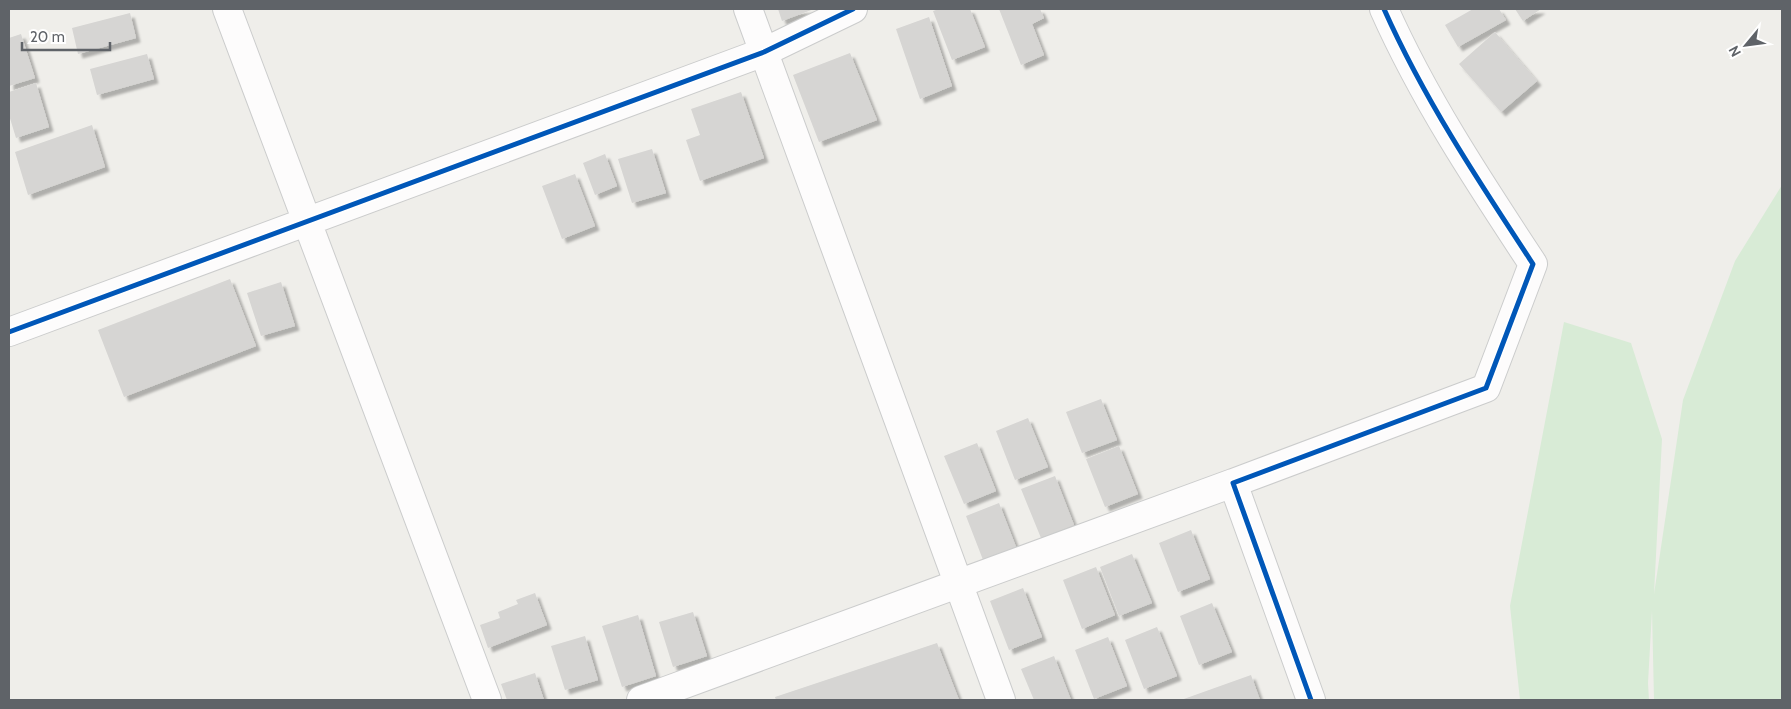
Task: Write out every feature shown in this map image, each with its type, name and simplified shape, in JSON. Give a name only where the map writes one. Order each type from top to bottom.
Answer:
[{"type":"street","points":[[227,9],[309,222],[487,700]]},
{"type":"street","points":[[748,9],[1001,700]]},
{"type":"street","points":[[9,332],[764,52],[853,9]]},
{"type":"street","points":[[641,700],[959,586],[1486,388],[1533,264],[1465,160],[1396,36],[1384,9]]},
{"type":"street","points":[[1233,483],[1311,700]]},
{"type":"green space","points":[[1782,185],[1782,700],[1654,700],[1652,611],[1648,683],[1649,700],[1520,700],[1510,606],[1564,322],[1631,343],[1662,439],[1654,594],[1683,400],[1735,261]]},
{"type":"building","points":[[778,9],[814,9],[782,21]]},
{"type":"building","points":[[939,9],[970,9],[985,47],[952,60],[933,11]]},
{"type":"building","points":[[999,9],[1040,9],[1044,18],[1032,24],[1044,55],[1021,65]]},
{"type":"building","points":[[1473,9],[1499,9],[1506,20],[1458,47],[1445,25]]},
{"type":"building","points":[[1515,9],[1541,9],[1523,21]]},
{"type":"building","points":[[130,13],[136,38],[78,54],[72,28]]},
{"type":"building","points":[[929,17],[952,86],[920,99],[896,29]]},
{"type":"building","points":[[1495,32],[1537,81],[1501,112],[1459,64]]},
{"type":"building","points":[[21,34],[35,78],[9,86],[9,38]]},
{"type":"building","points":[[850,53],[877,120],[819,142],[793,75]]},
{"type":"building","points":[[147,54],[154,79],[97,95],[90,69]]},
{"type":"building","points":[[36,83],[49,127],[16,138],[9,115],[9,92]]},
{"type":"building","points":[[741,92],[764,158],[700,181],[686,140],[700,135],[691,109]]},
{"type":"building","points":[[92,125],[105,167],[28,195],[15,152]]},
{"type":"building","points":[[652,149],[666,193],[632,203],[618,159]]},
{"type":"building","points":[[605,154],[617,186],[595,195],[583,163]]},
{"type":"building","points":[[575,174],[595,226],[562,239],[542,186]]},
{"type":"building","points":[[230,279],[256,346],[124,397],[98,330]]},
{"type":"building","points":[[281,282],[295,326],[261,336],[247,293]]},
{"type":"building","points":[[1101,399],[1117,440],[1082,453],[1066,412]]},
{"type":"building","points":[[1028,418],[1048,467],[1015,480],[996,431]]},
{"type":"building","points":[[977,443],[996,491],[964,504],[944,456]]},
{"type":"building","points":[[1119,446],[1138,494],[1105,507],[1086,459]]},
{"type":"building","points":[[1055,476],[1074,525],[1041,538],[1021,489]]},
{"type":"building","points":[[999,503],[1018,552],[985,565],[966,516]]},
{"type":"building","points":[[1191,530],[1210,579],[1178,592],[1159,543]]},
{"type":"building","points":[[1132,554],[1152,603],[1119,616],[1100,567]]},
{"type":"building","points":[[1096,567],[1115,615],[1082,629],[1063,580]]},
{"type":"building","points":[[1023,588],[1042,637],[1009,650],[990,601]]},
{"type":"building","points":[[535,593],[547,625],[488,648],[480,625],[500,618],[498,612],[518,604],[516,600]]},
{"type":"building","points":[[1212,603],[1232,652],[1199,665],[1180,616]]},
{"type":"building","points":[[693,612],[707,656],[673,667],[659,622]]},
{"type":"building","points":[[638,615],[656,676],[622,687],[602,626]]},
{"type":"building","points":[[1157,627],[1177,676],[1144,689],[1125,640]]},
{"type":"building","points":[[585,636],[598,680],[565,690],[551,646]]},
{"type":"building","points":[[1108,637],[1127,686],[1094,699],[1075,650]]},
{"type":"building","points":[[937,643],[959,700],[776,700],[775,697]]},
{"type":"building","points":[[1054,656],[1071,700],[1034,700],[1021,669]]},
{"type":"building","points":[[535,673],[544,700],[507,700],[501,684]]},
{"type":"building","points":[[1251,675],[1260,700],[1181,700]]},
{"type":"cycle path","points":[[9,332],[764,52],[853,9]]},
{"type":"cycle path","points":[[1311,700],[1233,483],[1486,388],[1533,264],[1434,108],[1384,9]]}]
